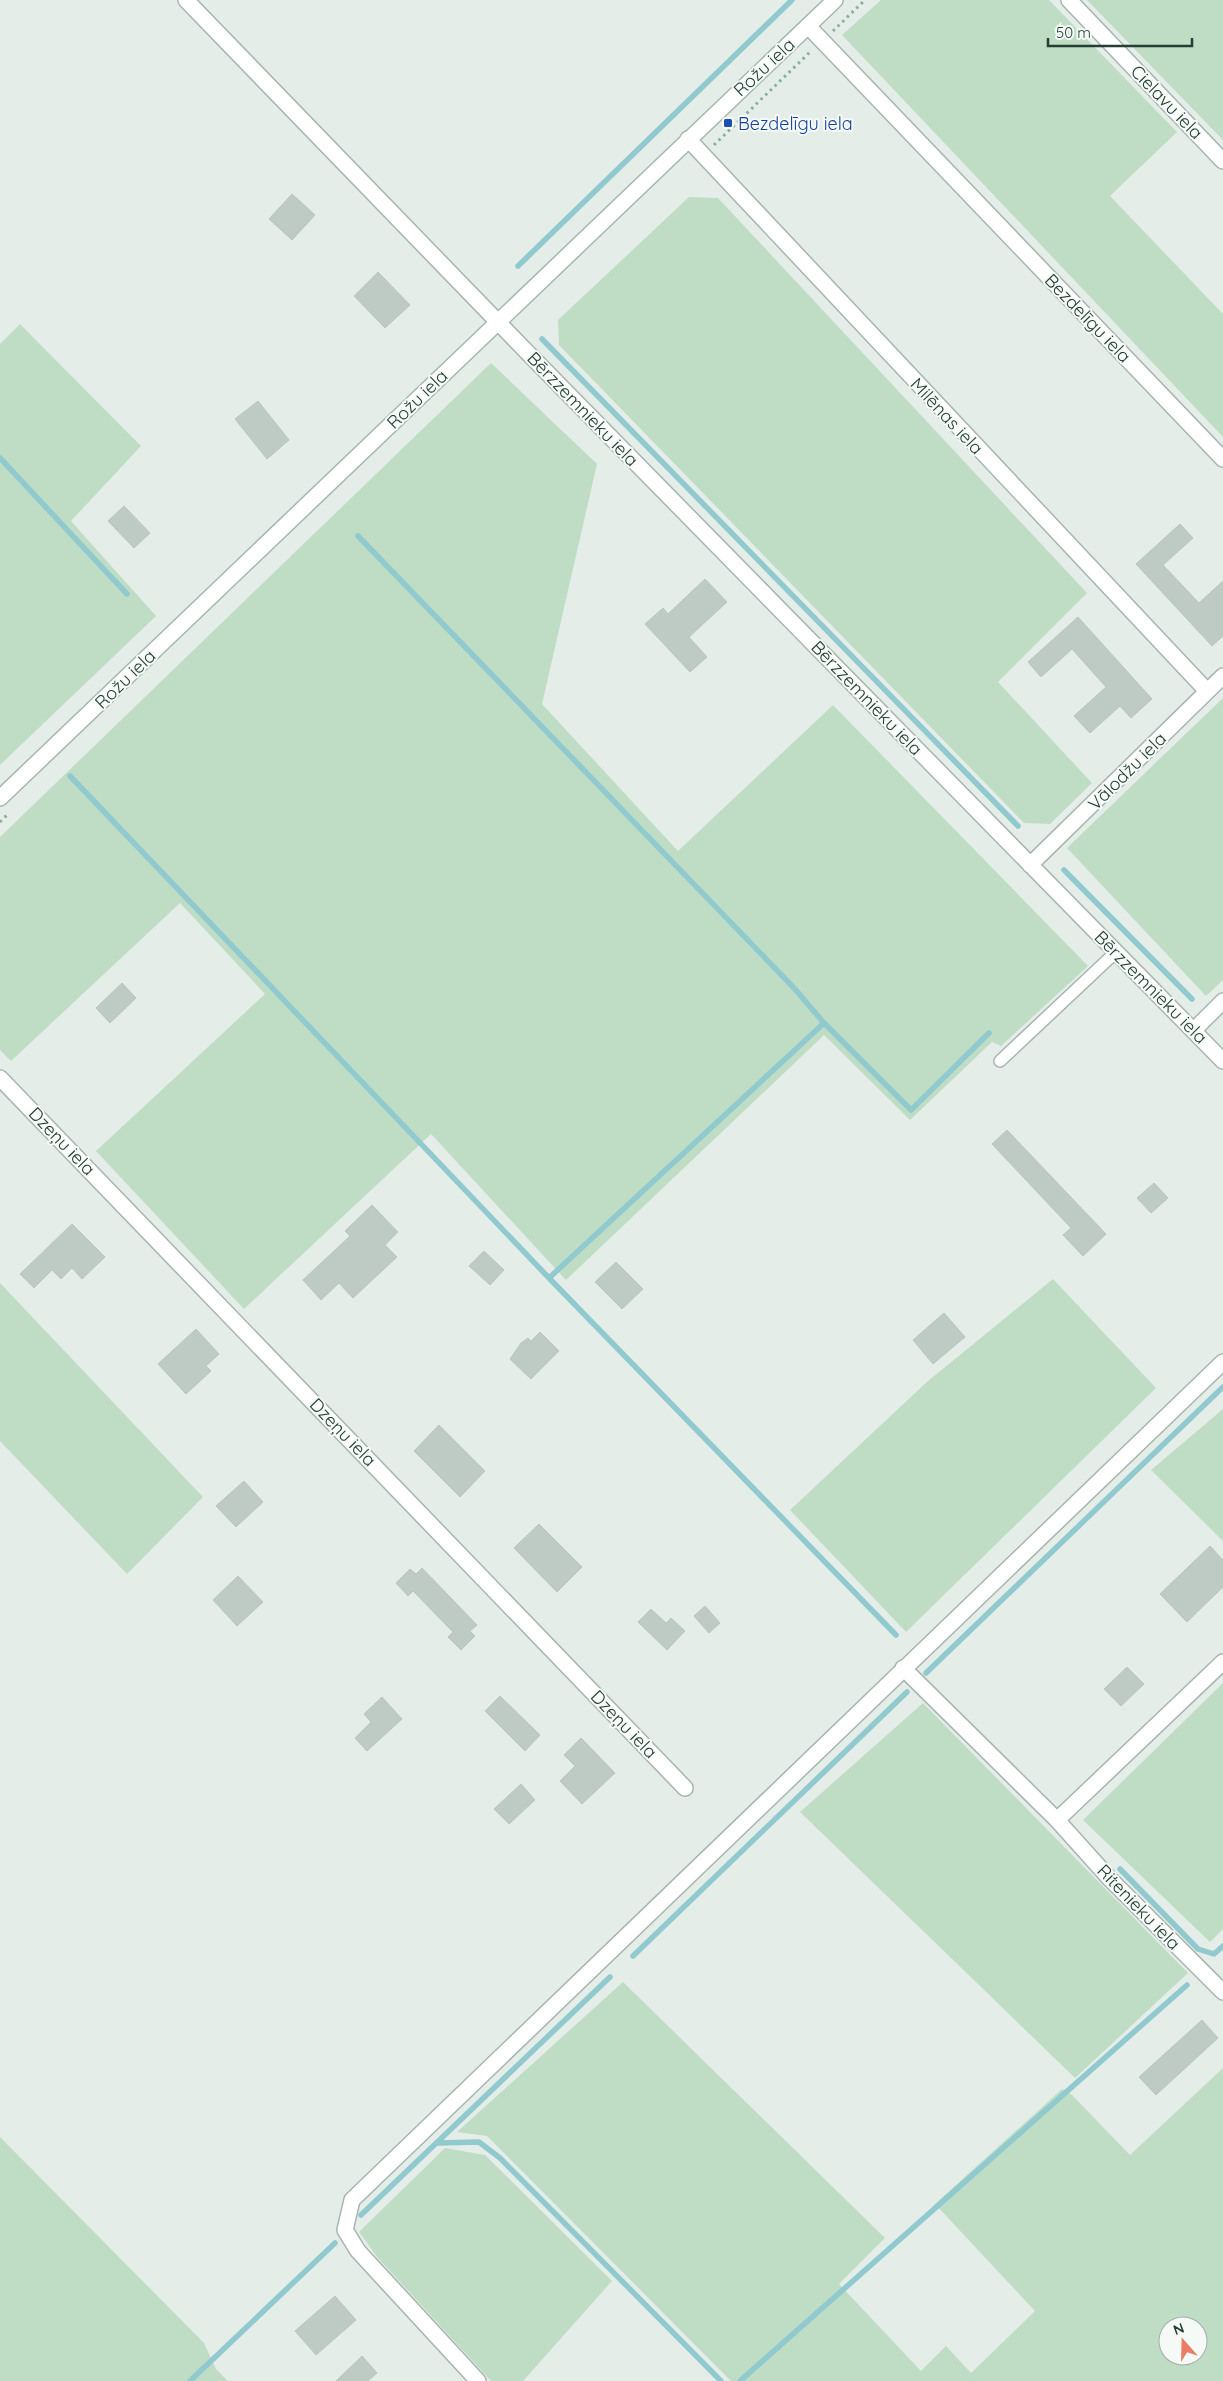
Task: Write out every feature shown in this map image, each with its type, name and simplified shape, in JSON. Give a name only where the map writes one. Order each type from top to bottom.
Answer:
[{"type":"street","name":"Bērzzemnieku iela","points":[[186,0],[511,335],[1223,1061]]},
{"type":"street","name":"Rožu iela","points":[[0,798],[835,0]]},
{"type":"street","name":"Cielavu iela","points":[[1069,0],[1223,161]]},
{"type":"street","name":"Bezdelīgu iela","points":[[808,26],[1223,459]]},
{"type":"street","name":"Milēnas iela","points":[[688,139],[1207,691]]},
{"type":"street","name":"Vālodžu iela","points":[[1030,865],[1223,676]]},
{"type":"street","points":[[1194,1030],[1223,1002]]},
{"type":"street","name":"Dzeņu iela","points":[[0,1078],[685,1788]]},
{"type":"street","points":[[478,2381],[358,2251],[345,2230],[352,2200],[1223,1362]]},
{"type":"street","points":[[1057,1820],[1223,1662]]},
{"type":"street","name":"Ritenieku iela","points":[[903,1668],[1057,1820],[1110,1879],[1222,1988]]},
{"type":"lane","points":[[1000,1061],[1116,952]]},
{"type":"path","points":[[702,155],[865,0]]},
{"type":"green space","points":[[881,0],[1049,0],[1177,132],[1110,196],[1223,314],[1223,437],[842,35]]},
{"type":"green space","points":[[1087,0],[1223,0],[1223,140]]},
{"type":"green space","points":[[689,197],[718,198],[1087,593],[998,682],[1092,783],[1050,824],[1024,823],[559,345],[558,320]]},
{"type":"green space","points":[[20,324],[141,446],[71,521],[156,616],[0,765],[0,344]]},
{"type":"green space","points":[[491,363],[597,464],[542,704],[678,851],[833,705],[1088,966],[1001,1046],[992,1042],[910,1120],[824,1035],[566,1280],[431,1134],[244,1309],[96,1151],[265,994],[180,903],[11,1061],[0,1050],[0,837]]},
{"type":"green space","points":[[1223,698],[1223,980],[1206,996],[1067,848]]},
{"type":"green space","points":[[1053,1279],[1156,1388],[906,1632],[790,1510],[928,1381]]},
{"type":"green space","points":[[0,1283],[203,1497],[127,1574],[0,1441]]},
{"type":"green space","points":[[1223,1409],[1223,1541],[1151,1470]]},
{"type":"green space","points":[[1223,1683],[1223,1929],[1210,1942],[1083,1820]]},
{"type":"green space","points":[[923,1703],[1188,1973],[1075,2078],[800,1812]]},
{"type":"green space","points":[[623,1982],[885,2238],[839,2284],[921,2371],[946,2346],[971,2373],[1035,2311],[935,2204],[1062,2089],[1072,2095],[1130,2155],[1223,2068],[1223,2381],[731,2381],[487,2136],[457,2132]]},
{"type":"green space","points":[[0,2137],[204,2343],[216,2369],[228,2381],[0,2381]]},
{"type":"green space","points":[[445,2148],[485,2155],[612,2281],[523,2381],[491,2381],[378,2258],[359,2232]]},
{"type":"building","points":[[292,194],[315,215],[292,240],[269,219]]},
{"type":"building","points":[[378,272],[410,305],[385,328],[354,296]]},
{"type":"building","points":[[258,401],[289,440],[267,459],[235,419]]},
{"type":"building","points":[[124,506],[150,533],[134,548],[108,521]]},
{"type":"building","points":[[1180,524],[1193,538],[1163,565],[1199,603],[1223,581],[1223,636],[1212,646],[1136,564]]},
{"type":"building","points":[[705,579],[727,602],[689,637],[707,657],[690,672],[645,624],[663,608],[668,614]]},
{"type":"building","points":[[1078,617],[1152,699],[1131,718],[1120,706],[1090,733],[1074,716],[1106,687],[1072,649],[1041,677],[1028,662]]},
{"type":"building","points":[[122,983],[136,998],[110,1023],[96,1008]]},
{"type":"building","points":[[1007,1130],[1106,1234],[1083,1256],[1063,1235],[1071,1228],[992,1144]]},
{"type":"building","points":[[1154,1183],[1168,1198],[1151,1213],[1137,1198]]},
{"type":"building","points":[[372,1205],[398,1232],[385,1245],[397,1257],[353,1298],[339,1283],[321,1300],[303,1280],[350,1236],[345,1231]]},
{"type":"building","points":[[72,1224],[105,1257],[82,1279],[72,1268],[61,1279],[52,1270],[34,1288],[20,1274]]},
{"type":"building","points":[[484,1251],[504,1270],[490,1285],[469,1266]]},
{"type":"building","points":[[616,1262],[643,1289],[622,1309],[595,1282]]},
{"type":"building","points":[[944,1313],[965,1337],[933,1364],[913,1340]]},
{"type":"building","points":[[196,1329],[219,1354],[206,1366],[211,1371],[186,1394],[158,1364]]},
{"type":"building","points":[[540,1332],[559,1351],[531,1379],[510,1359],[521,1343],[528,1338],[531,1341]]},
{"type":"building","points":[[439,1425],[485,1471],[460,1497],[414,1451]]},
{"type":"building","points":[[244,1481],[263,1502],[236,1527],[216,1506]]},
{"type":"building","points":[[539,1524],[582,1567],[557,1592],[514,1548]]},
{"type":"building","points":[[1210,1546],[1223,1560],[1223,1587],[1187,1622],[1160,1594]]},
{"type":"building","points":[[422,1568],[477,1625],[470,1631],[475,1636],[461,1650],[448,1637],[453,1632],[413,1591],[408,1596],[396,1583],[410,1569],[416,1574]]},
{"type":"building","points":[[238,1576],[263,1602],[237,1626],[213,1600]]},
{"type":"building","points":[[705,1606],[720,1623],[709,1633],[694,1616]]},
{"type":"building","points":[[651,1609],[666,1623],[671,1618],[685,1631],[667,1650],[638,1622]]},
{"type":"building","points":[[1127,1667],[1144,1684],[1121,1706],[1104,1689]]},
{"type":"building","points":[[500,1696],[540,1735],[525,1751],[485,1711]]},
{"type":"building","points":[[382,1697],[402,1719],[367,1751],[355,1738],[371,1722],[364,1714]]},
{"type":"building","points":[[581,1738],[615,1773],[582,1804],[560,1781],[575,1766],[564,1755]]},
{"type":"building","points":[[521,1784],[535,1800],[509,1824],[494,1809]]},
{"type":"building","points":[[1202,2020],[1218,2038],[1156,2095],[1139,2077]]},
{"type":"building","points":[[335,2296],[356,2320],[316,2355],[295,2331]]},
{"type":"building","points":[[362,2356],[377,2373],[368,2381],[336,2381]]},
{"type":"waterway","points":[[518,266],[792,0]]},
{"type":"waterway","points":[[542,339],[1018,826]]},
{"type":"waterway","points":[[0,458],[127,594]]},
{"type":"waterway","points":[[358,536],[794,988],[824,1023],[911,1110],[989,1033]]},
{"type":"waterway","points":[[70,776],[549,1278],[896,1635]]},
{"type":"waterway","points":[[1064,870],[1192,999]]},
{"type":"waterway","points":[[549,1278],[824,1023]]},
{"type":"waterway","points":[[926,1673],[1223,1387]]},
{"type":"waterway","points":[[633,1956],[907,1692]]},
{"type":"waterway","points":[[1120,1869],[1198,1949],[1214,1954],[1223,1946]]},
{"type":"waterway","points":[[361,2215],[610,1977]]},
{"type":"waterway","points":[[740,2381],[1187,1985]]},
{"type":"waterway","points":[[437,2143],[479,2142],[500,2158],[721,2381]]},
{"type":"waterway","points":[[190,2381],[335,2243]]},
{"type":"place","name":"Bezdelīgu iela","points":[[728,123]]}]
